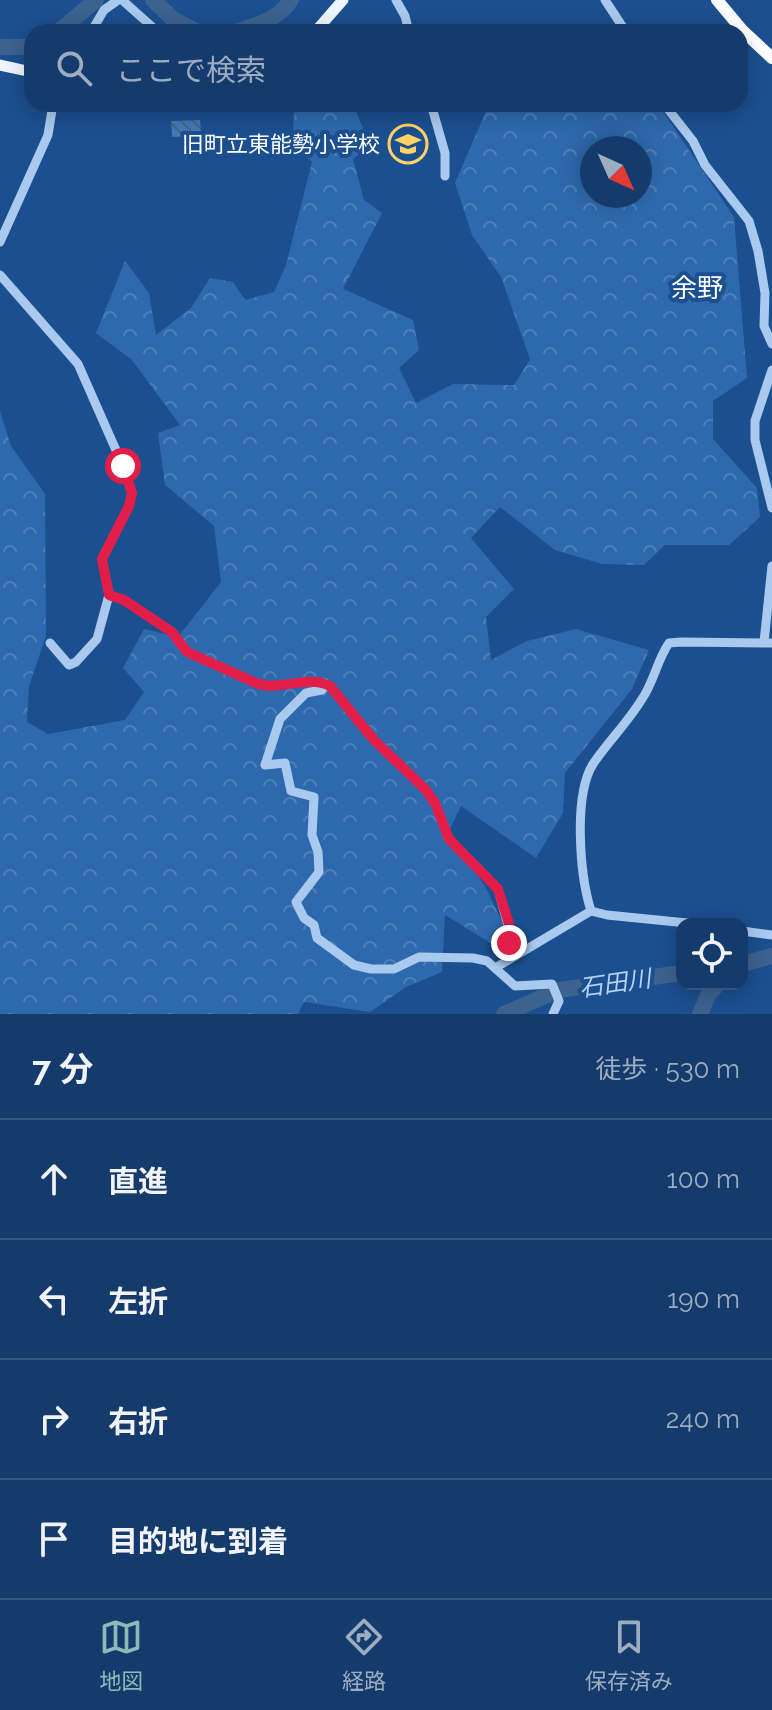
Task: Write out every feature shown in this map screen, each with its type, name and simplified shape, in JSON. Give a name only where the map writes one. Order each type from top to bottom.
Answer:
[{"type":"highway","points":[[717,0],[737,24]]},
{"type":"highway","points":[[748,36],[772,58]]},
{"type":"main road","points":[[322,24],[343,0]]},
{"type":"main road","points":[[0,65],[24,70]]},
{"type":"street","points":[[96,24],[104,10],[120,0],[148,24]]},
{"type":"street","points":[[396,0],[407,24]]},
{"type":"street","points":[[605,0],[621,24]]},
{"type":"street","points":[[0,242],[48,135],[52,112]]},
{"type":"street","points":[[433,112],[445,153],[445,176]]},
{"type":"street","points":[[670,112],[693,141],[705,165],[749,221],[765,293],[764,326],[772,344]]},
{"type":"street","points":[[0,275],[78,364],[132,493],[129,506],[102,559],[109,595],[97,639],[76,662],[69,665],[50,643]]},
{"type":"street","points":[[772,370],[755,421],[755,440],[772,508]]},
{"type":"street","points":[[591,911],[586,895],[582,853],[585,782],[593,765],[644,698],[669,643],[768,643],[772,566]]},
{"type":"street","points":[[109,595],[124,600],[172,632],[187,652],[256,683],[267,687],[320,681],[330,686],[374,740],[425,789],[435,803],[449,839],[498,889],[511,936],[502,954]]},
{"type":"street","points":[[325,683],[322,690],[306,693],[280,719],[265,765],[285,763],[291,791],[314,797],[312,835],[318,852],[319,872],[296,902],[304,918],[314,925],[317,938],[354,965],[371,969],[394,969],[419,957],[487,961],[515,986],[552,984],[559,1001],[553,1014]]},
{"type":"street","points":[[495,968],[591,911],[676,922]]},
{"type":"street","points":[[748,932],[772,935]]},
{"type":"green space","points":[[294,112],[356,112],[370,145],[353,159],[364,200],[382,213],[343,289],[413,320],[419,350],[399,368],[416,403],[453,384],[514,385],[530,359],[501,277],[472,235],[455,183],[486,112],[663,112],[734,217],[747,378],[713,401],[713,439],[757,488],[760,517],[729,545],[665,545],[644,565],[602,564],[555,550],[500,507],[471,538],[514,589],[486,617],[491,660],[527,641],[576,629],[649,650],[632,689],[565,773],[563,813],[536,858],[461,806],[448,833],[485,886],[507,932],[494,945],[445,915],[442,972],[406,987],[370,1012],[304,1002],[298,1014],[0,1014],[0,411],[11,446],[45,494],[46,636],[29,686],[27,722],[48,734],[125,720],[144,692],[123,668],[144,629],[178,637],[221,582],[214,526],[165,485],[158,433],[180,425],[132,360],[96,333],[125,261],[149,293],[156,335],[191,308],[210,278],[233,282],[245,300],[274,292],[286,265],[312,162],[293,146]]},
{"type":"building","points":[[200,120],[201,132],[197,132],[197,136],[172,137],[171,121]]},
{"type":"waterway","points":[[68,24],[96,0]]},
{"type":"waterway","points":[[153,0],[182,24]]},
{"type":"waterway","points":[[259,24],[273,17],[291,0]]},
{"type":"waterway","points":[[0,47],[24,47]]},
{"type":"waterway","points":[[748,962],[772,956]]},
{"type":"waterway","name":"石田川","points":[[504,1014],[559,990],[676,974]]},
{"type":"waterway","points":[[700,1014],[713,990]]},
{"type":"place","name":"旧町立東能勢小学校","points":[[408,144]]},
{"type":"district","name":"余野","points":[[697,288]]},
{"type":"route","points":[[123,466],[132,493],[129,506],[102,559],[109,595],[124,600],[172,632],[187,652],[256,683],[267,687],[320,681],[330,686],[374,740],[425,789],[435,803],[449,839],[498,889],[510,927],[509,943]]}]
